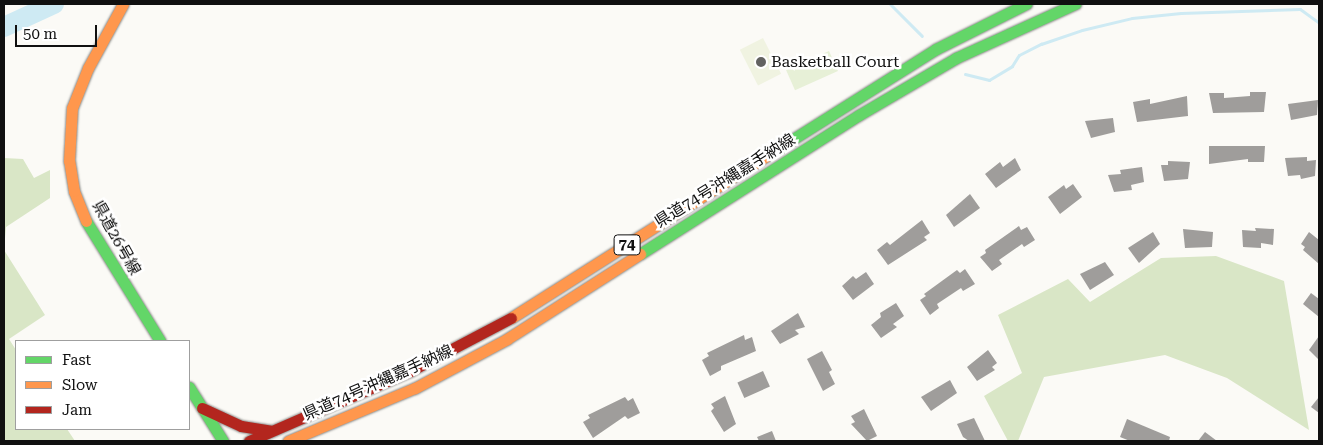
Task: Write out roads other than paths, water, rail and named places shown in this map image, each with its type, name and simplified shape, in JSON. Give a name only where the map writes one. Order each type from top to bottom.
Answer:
[{"type":"main road","name":"県道26号線","points":[[123,4],[88,68],[72,108],[67,146],[71,178],[86,221],[159,340]]},
{"type":"main road","name":"県道74号沖縄嘉手納線","points":[[249,441],[410,371],[496,327],[936,49],[1026,4]]},
{"type":"main road","name":"県道74号沖縄嘉手納線","points":[[288,441],[297,439],[415,388],[507,339],[859,115],[956,58],[1071,4]]},
{"type":"main road","points":[[190,389],[223,441]]},
{"type":"main road","points":[[202,408],[241,426],[272,431]]},
{"type":"waterway","points":[[4,27],[54,4]]},
{"type":"waterway","points":[[890,4],[922,36]]},
{"type":"waterway","points":[[965,74],[989,80],[1012,66],[1019,55],[1041,44],[1082,30],[1132,18],[1181,13],[1300,9],[1319,23]]},
{"type":"place","name":"Basketball Court","points":[[761,62]]}]
